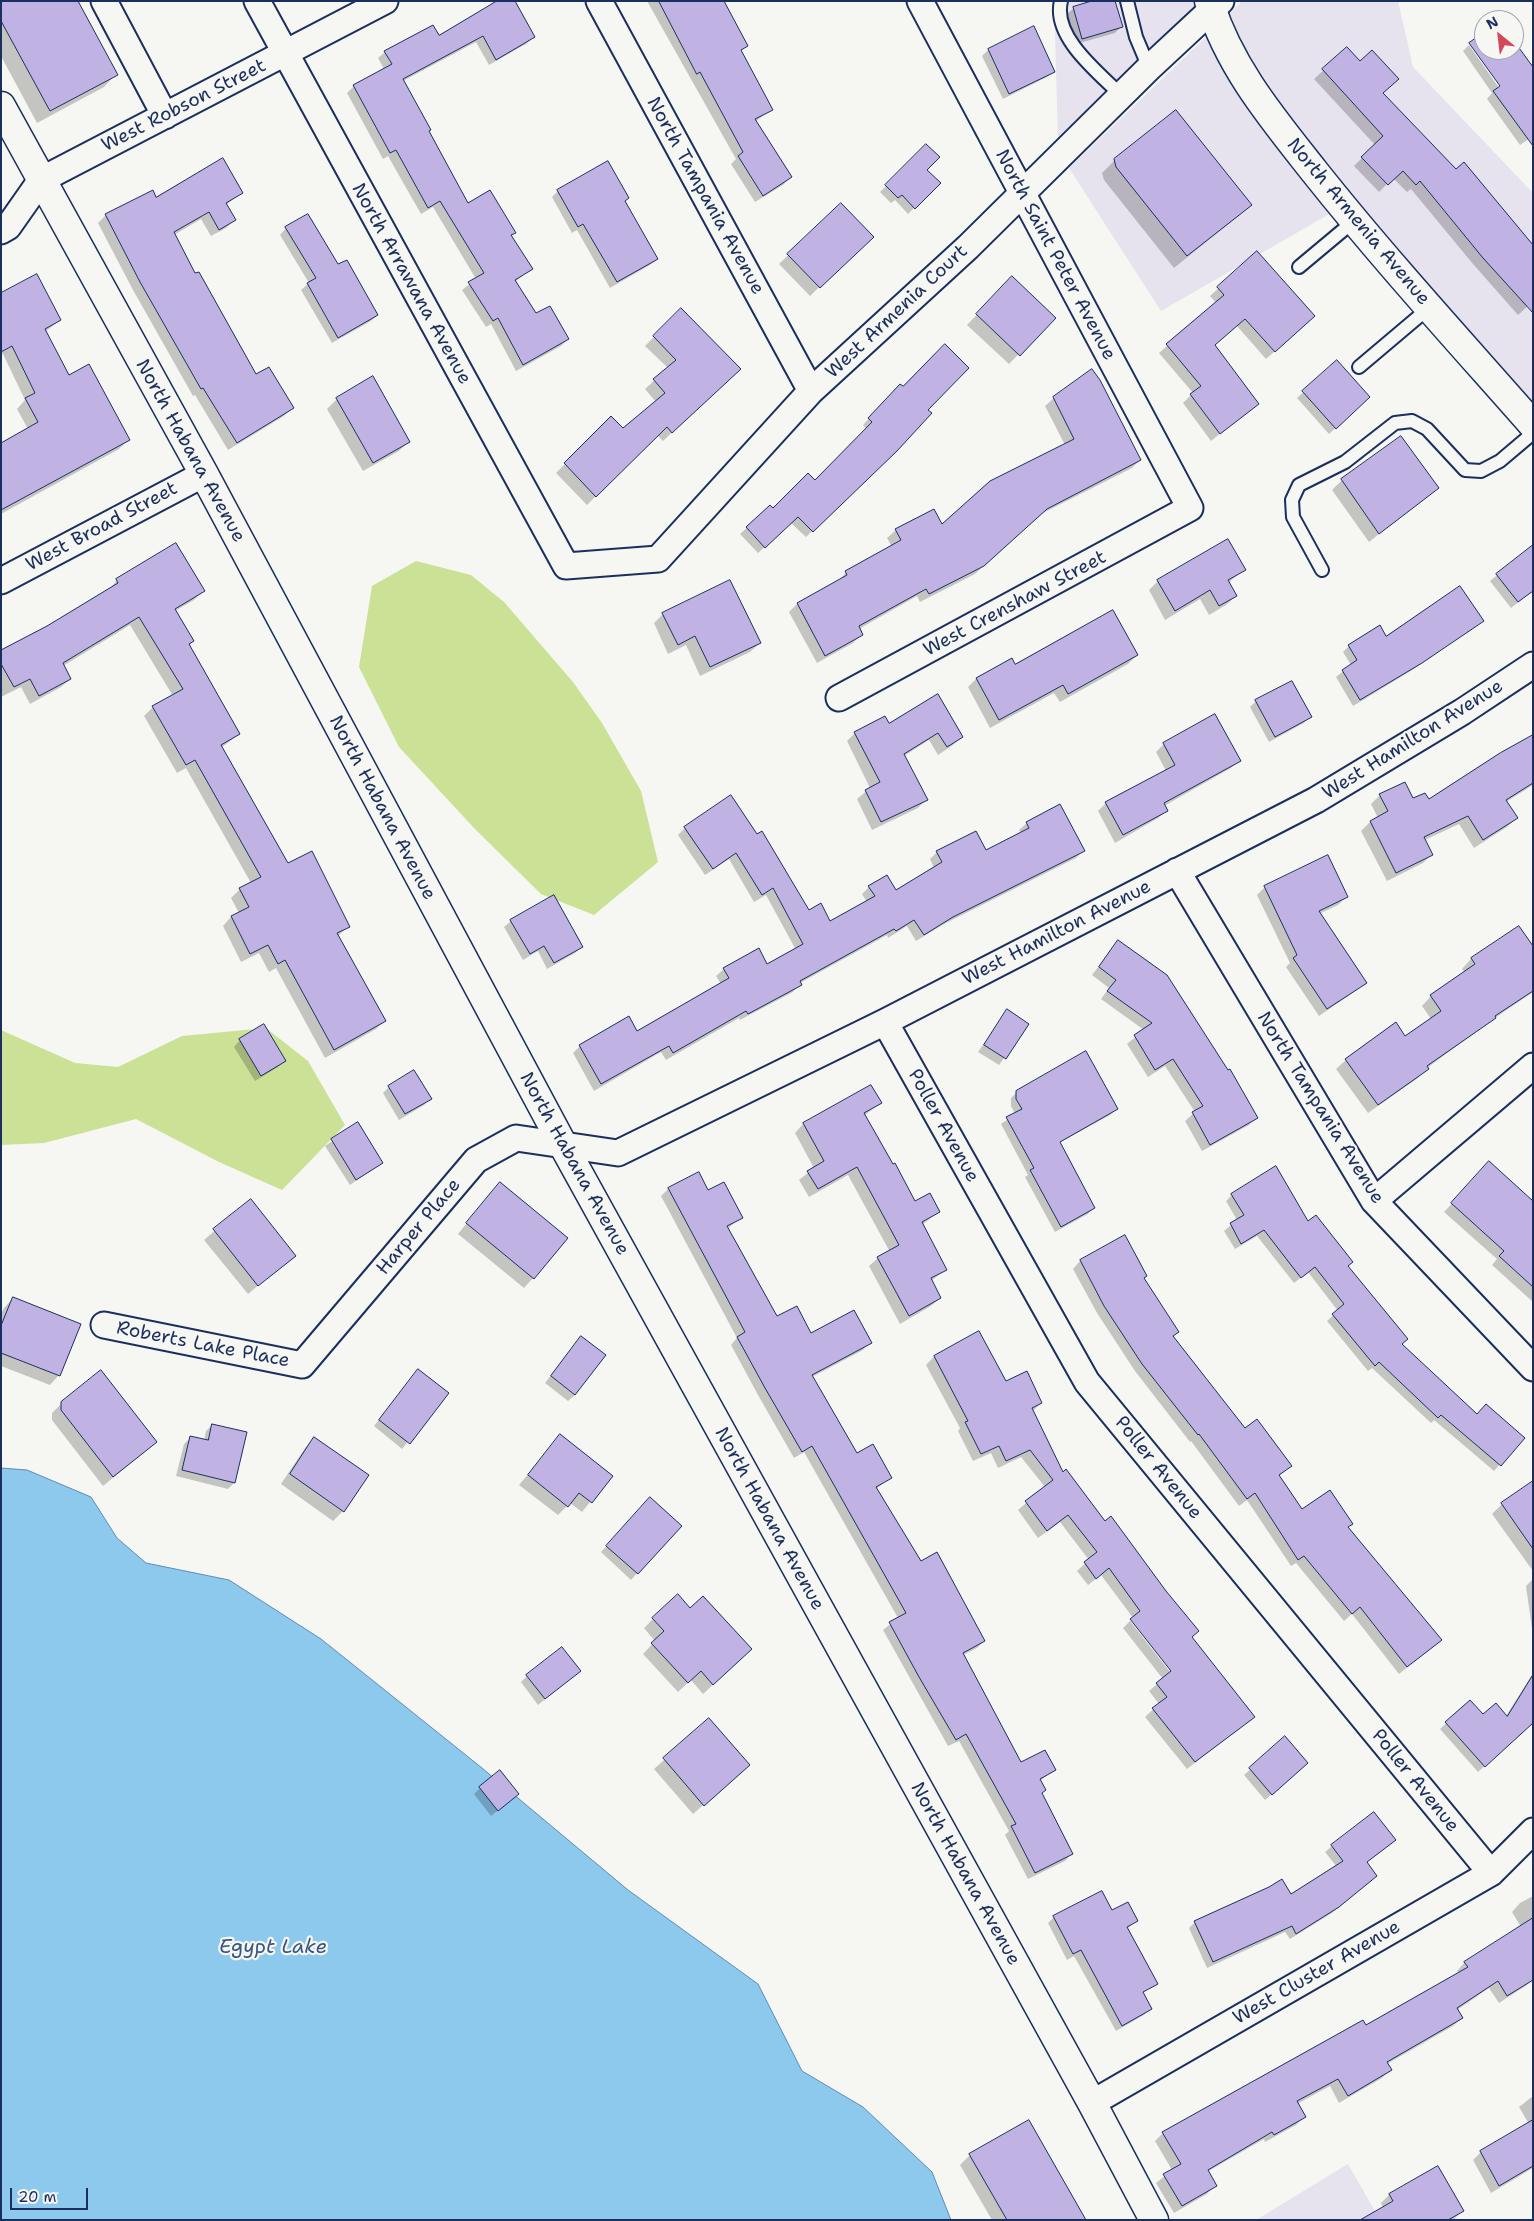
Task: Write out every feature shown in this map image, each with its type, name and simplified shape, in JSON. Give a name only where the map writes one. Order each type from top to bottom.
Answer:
[{"type":"street","points":[[104,1],[164,116]]},
{"type":"street","name":"North Arrawana Avenue","points":[[257,1],[566,566]]},
{"type":"street","name":"West Robson Street","points":[[1,231],[8,227],[41,180],[385,1]]},
{"type":"street","name":"North Tampania Avenue","points":[[599,1],[811,391]]},
{"type":"street","name":"North Saint Peter Avenue","points":[[920,1],[1190,508]]},
{"type":"street","name":"West Armenia Court","points":[[566,566],[658,559],[811,391],[968,247],[1214,4]]},
{"type":"street","name":"North Armenia Avenue","points":[[1214,4],[1238,70],[1276,123],[1354,221],[1533,425]]},
{"type":"street","name":"North Habana Avenue","points":[[1,106],[204,474],[563,1145],[1092,2103],[1154,2220]]},
{"type":"street","name":"West Broad Street","points":[[1,581],[204,474]]},
{"type":"street","name":"West Crenshaw Street","points":[[839,698],[1190,508]]},
{"type":"street","name":"West Hamilton Avenue","points":[[563,1145],[618,1153],[885,1022],[1316,800],[1462,712],[1533,666]]},
{"type":"street","name":"North Tampania Avenue","points":[[1177,871],[1374,1201],[1533,1368]]},
{"type":"street","name":"Poller Avenue","points":[[885,1022],[1087,1382],[1491,1873]]},
{"type":"street","points":[[1374,1201],[1533,1066]]},
{"type":"street","name":"Harper Place","points":[[302,1365],[476,1160],[516,1138],[563,1145]]},
{"type":"street","name":"Roberts Lake Place","points":[[104,1325],[302,1365]]},
{"type":"street","name":"West Cluster Avenue","points":[[1092,2103],[1491,1873],[1533,1831]]},
{"type":"lane","points":[[1061,1],[1062,23],[1069,39],[1122,95]]},
{"type":"lane","points":[[1127,1],[1136,37],[1149,68]]},
{"type":"lane","points":[[1299,267],[1354,221]]},
{"type":"lane","points":[[1359,367],[1430,307]]},
{"type":"lane","points":[[1322,570],[1293,517],[1292,500],[1299,485],[1345,462],[1395,423],[1412,421],[1427,429],[1465,470],[1481,471],[1500,461],[1533,433]]},
{"type":"shaded area","points":[[1054,1],[1195,1],[1196,5],[1058,137]]},
{"type":"shaded area","points":[[1242,1],[1398,1],[1413,67],[1533,193],[1533,405],[1363,212],[1287,115],[1250,63],[1228,15]]},
{"type":"shaded area","points":[[1208,35],[1228,78],[1266,132],[1331,213],[1161,311],[1069,168]]},
{"type":"shaded area","points":[[1348,2164],[1380,2220],[1256,2220]]},
{"type":"green space","points":[[416,561],[471,575],[504,602],[573,682],[602,723],[641,791],[658,862],[594,915],[541,894],[475,829],[399,747],[359,667],[372,586]]},
{"type":"green space","points":[[266,1028],[308,1061],[345,1125],[282,1190],[219,1162],[136,1119],[44,1143],[1,1145],[1,1030],[75,1063],[118,1067],[182,1036]]},
{"type":"water","name":"Egypt Lake","points":[[1,1468],[27,1470],[91,1497],[117,1538],[146,1563],[229,1580],[321,1639],[482,1768],[628,1890],[758,1984],[802,2071],[863,2107],[932,2172],[951,2220],[1,2220]]},
{"type":"building","points":[[1,1],[78,1],[118,75],[50,111],[1,21]]},
{"type":"building","points":[[497,1],[515,1],[535,37],[496,60],[483,36],[403,79],[468,203],[490,190],[516,233],[511,235],[533,269],[515,280],[536,313],[550,306],[569,339],[523,365],[498,318],[493,321],[468,282],[484,273],[440,201],[428,208],[396,150],[390,153],[353,85],[392,64],[384,51],[433,25],[439,35]]},
{"type":"building","points":[[659,1],[724,1],[748,46],[741,50],[773,110],[755,119],[792,177],[763,196],[738,156],[743,152],[700,72],[697,74]]},
{"type":"building","points":[[1092,1],[1115,1],[1123,27],[1082,39],[1073,7]]},
{"type":"building","points":[[1034,26],[1055,72],[1009,94],[988,49]]},
{"type":"building","points":[[1474,40],[1474,50],[1469,43]]},
{"type":"building","points":[[1347,47],[1360,61],[1372,50],[1399,79],[1383,93],[1456,169],[1464,162],[1533,245],[1533,313],[1483,258],[1420,181],[1416,185],[1403,171],[1388,185],[1361,157],[1383,136],[1322,69]]},
{"type":"building","points":[[1524,55],[1533,67],[1533,146],[1493,91],[1500,86],[1481,60],[1524,60]]},
{"type":"building","points":[[1176,110],[1252,205],[1187,256],[1116,167],[1114,159]]},
{"type":"building","points":[[926,144],[940,157],[927,170],[941,183],[915,209],[902,195],[898,198],[885,185]]},
{"type":"building","points":[[223,158],[243,193],[226,203],[236,220],[219,230],[209,212],[174,232],[195,273],[199,272],[256,374],[269,367],[294,408],[237,443],[203,388],[201,389],[140,282],[105,214],[153,190],[156,197]]},
{"type":"building","points":[[608,161],[629,198],[625,201],[658,259],[617,282],[583,224],[578,227],[557,190]]},
{"type":"building","points":[[841,203],[874,237],[820,288],[787,254]]},
{"type":"building","points":[[308,214],[338,264],[347,260],[378,315],[338,338],[307,283],[316,278],[285,227]]},
{"type":"building","points":[[1257,251],[1315,316],[1275,352],[1245,319],[1215,345],[1259,404],[1220,434],[1190,394],[1201,386],[1166,344],[1224,295],[1217,287]]},
{"type":"building","points":[[37,274],[61,320],[45,329],[69,375],[89,364],[130,440],[1,510],[1,443],[38,422],[25,398],[35,393],[12,346],[1,352],[1,293]]},
{"type":"building","points":[[1012,276],[1056,318],[1020,356],[976,314]]},
{"type":"building","points":[[681,308],[741,369],[672,433],[667,427],[596,497],[564,463],[611,416],[623,428],[665,393],[653,379],[676,360],[653,336]]},
{"type":"building","points":[[945,344],[969,368],[928,410],[932,413],[897,451],[813,532],[798,517],[765,548],[746,527],[770,505],[773,508],[808,473],[815,480],[872,422],[868,418],[900,384],[903,386]]},
{"type":"building","points":[[1337,360],[1370,397],[1336,429],[1302,391]]},
{"type":"building","points":[[1092,369],[1100,380],[1141,460],[1047,509],[984,566],[929,594],[926,589],[859,626],[863,635],[825,656],[797,603],[847,575],[845,571],[901,540],[895,529],[934,509],[942,524],[990,481],[1074,439],[1053,397]]},
{"type":"building","points":[[373,376],[410,442],[373,463],[336,398]]},
{"type":"building","points":[[1401,436],[1439,488],[1379,534],[1341,479]]},
{"type":"building","points":[[1228,539],[1246,570],[1228,580],[1237,596],[1219,606],[1210,590],[1175,611],[1157,580]]},
{"type":"building","points":[[176,543],[205,591],[175,609],[194,641],[189,644],[240,734],[221,745],[288,863],[312,851],[350,927],[337,933],[386,1021],[334,1050],[285,960],[278,964],[268,945],[250,954],[231,916],[249,907],[239,888],[261,877],[195,760],[186,765],[152,706],[183,689],[139,617],[63,663],[71,679],[39,696],[30,679],[14,687],[1,664],[1,650],[47,626],[118,583],[116,579]]},
{"type":"building","points":[[1533,545],[1533,591],[1518,602],[1496,574]]},
{"type":"building","points":[[730,580],[761,643],[710,667],[695,636],[678,645],[662,613]]},
{"type":"building","points":[[1460,586],[1484,621],[1422,663],[1360,700],[1342,670],[1357,660],[1348,645],[1380,625],[1386,636]]},
{"type":"building","points":[[1113,610],[1138,655],[1068,694],[1063,685],[999,720],[976,678],[1012,658],[1015,664]]},
{"type":"building","points":[[1292,681],[1312,717],[1275,737],[1255,700]]},
{"type":"building","points":[[938,694],[963,737],[947,747],[938,733],[904,754],[928,800],[881,822],[865,790],[880,782],[854,732],[885,716],[889,723]]},
{"type":"building","points":[[1215,714],[1241,761],[1164,803],[1168,811],[1123,835],[1105,802],[1175,765],[1163,743]]},
{"type":"building","points":[[1533,735],[1533,783],[1506,800],[1518,818],[1483,840],[1468,816],[1424,837],[1433,855],[1396,873],[1370,821],[1388,811],[1379,794],[1405,782],[1413,798],[1425,793],[1429,799],[1500,753]]},
{"type":"building","points":[[731,795],[757,834],[762,831],[809,910],[821,903],[830,921],[875,896],[868,886],[887,875],[896,890],[942,862],[936,851],[976,831],[986,850],[1029,828],[1026,822],[1060,804],[1085,851],[953,917],[924,935],[914,920],[896,931],[894,929],[800,981],[802,985],[748,1014],[746,1011],[673,1053],[669,1046],[601,1084],[579,1045],[629,1016],[637,1031],[729,978],[723,968],[759,948],[767,964],[803,944],[773,888],[762,895],[736,853],[713,869],[684,827]]},
{"type":"building","points":[[1328,855],[1348,897],[1319,911],[1367,983],[1327,1009],[1293,958],[1297,955],[1264,886]]},
{"type":"building","points":[[554,895],[583,947],[554,963],[544,946],[530,954],[510,920]]},
{"type":"building","points":[[1519,926],[1533,946],[1533,991],[1495,1016],[1496,1018],[1427,1066],[1429,1069],[1378,1105],[1345,1059],[1396,1022],[1405,1036],[1441,1011],[1430,995],[1475,964],[1471,958]]},
{"type":"building","points":[[1118,940],[1167,975],[1228,1070],[1230,1069],[1258,1118],[1210,1145],[1192,1112],[1203,1106],[1173,1059],[1155,1070],[1134,1035],[1152,1023],[1107,991],[1116,980],[1099,967]]},
{"type":"building","points":[[1007,1009],[1029,1024],[1006,1059],[984,1045]]},
{"type":"building","points":[[264,1024],[286,1061],[261,1076],[239,1039]]},
{"type":"building","points":[[1086,1051],[1118,1109],[1060,1142],[1095,1208],[1061,1227],[1030,1170],[1034,1168],[1006,1117],[1022,1109],[1016,1099],[1016,1091]]},
{"type":"building","points":[[414,1070],[432,1099],[405,1114],[388,1086]]},
{"type":"building","points":[[871,1085],[882,1103],[864,1113],[893,1164],[895,1163],[915,1201],[930,1193],[940,1212],[922,1222],[947,1270],[931,1278],[941,1298],[909,1316],[877,1257],[899,1245],[857,1167],[818,1189],[807,1171],[824,1161],[803,1123]]},
{"type":"building","points":[[358,1122],[383,1163],[356,1180],[331,1139]]},
{"type":"building","points":[[1489,1161],[1533,1201],[1533,1287],[1499,1256],[1504,1251],[1451,1203]]},
{"type":"building","points":[[1276,1166],[1308,1221],[1316,1215],[1353,1262],[1348,1266],[1408,1339],[1402,1344],[1477,1414],[1486,1404],[1525,1438],[1501,1466],[1441,1415],[1438,1418],[1379,1362],[1375,1366],[1332,1314],[1344,1304],[1315,1267],[1301,1278],[1264,1230],[1241,1244],[1230,1223],[1244,1215],[1231,1194]]},
{"type":"building","points":[[699,1172],[708,1190],[724,1182],[743,1218],[727,1226],[777,1316],[797,1306],[811,1333],[854,1310],[872,1343],[812,1375],[857,1453],[873,1444],[892,1478],[876,1487],[921,1561],[937,1552],[985,1641],[963,1653],[1021,1762],[1045,1750],[1056,1770],[1040,1779],[1046,1790],[1042,1793],[1073,1854],[1035,1873],[1011,1826],[1016,1824],[966,1734],[956,1740],[919,1677],[889,1622],[906,1613],[812,1446],[802,1452],[765,1388],[737,1337],[745,1332],[668,1188]]},
{"type":"building","points":[[500,1182],[568,1238],[534,1279],[466,1223]]},
{"type":"building","points":[[251,1199],[296,1256],[258,1286],[213,1229]]},
{"type":"building","points":[[1125,1235],[1147,1276],[1144,1278],[1179,1332],[1173,1336],[1245,1428],[1257,1419],[1292,1466],[1279,1475],[1302,1509],[1330,1490],[1353,1524],[1348,1527],[1442,1640],[1407,1667],[1360,1607],[1352,1614],[1304,1556],[1298,1560],[1255,1493],[1247,1499],[1199,1434],[1142,1364],[1104,1306],[1080,1260]]},
{"type":"building","points":[[13,1297],[81,1324],[60,1376],[1,1353],[1,1326]]},
{"type":"building","points":[[979,1331],[1006,1381],[1027,1371],[1042,1403],[1032,1408],[1063,1472],[1066,1469],[1105,1521],[1111,1516],[1166,1591],[1199,1631],[1192,1637],[1255,1717],[1195,1762],[1152,1708],[1167,1697],[1156,1683],[1171,1671],[1130,1619],[1140,1611],[1109,1568],[1096,1579],[1084,1562],[1097,1552],[1068,1515],[1047,1531],[1025,1501],[1053,1480],[1030,1450],[1006,1461],[999,1446],[981,1454],[965,1422],[968,1421],[934,1356]]},
{"type":"building","points":[[581,1336],[606,1355],[575,1395],[551,1376]]},
{"type":"building","points":[[418,1369],[449,1393],[410,1444],[379,1420]]},
{"type":"building","points":[[101,1370],[157,1442],[113,1477],[61,1410],[61,1402]]},
{"type":"building","points":[[212,1424],[247,1432],[235,1483],[182,1470],[190,1436],[208,1440]]},
{"type":"building","points":[[560,1434],[613,1476],[592,1503],[579,1493],[568,1507],[528,1475]]},
{"type":"building","points":[[314,1437],[369,1475],[344,1512],[290,1474]]},
{"type":"building","points":[[1533,1481],[1533,1549],[1501,1503]]},
{"type":"building","points":[[650,1497],[682,1526],[638,1574],[606,1546]]},
{"type":"building","points":[[678,1594],[690,1608],[703,1596],[752,1649],[713,1685],[701,1671],[688,1683],[651,1643],[664,1631],[652,1618]]},
{"type":"building","points":[[562,1647],[581,1671],[545,1699],[526,1675]]},
{"type":"building","points":[[1533,1675],[1533,1723],[1485,1767],[1445,1722],[1470,1700],[1483,1714],[1496,1703],[1507,1716]]},
{"type":"building","points":[[709,1718],[750,1765],[704,1806],[663,1758]]},
{"type":"building","points":[[1285,1736],[1308,1763],[1272,1795],[1249,1768]]},
{"type":"building","points":[[500,1770],[519,1794],[498,1811],[479,1787]]},
{"type":"building","points":[[1374,1812],[1396,1840],[1367,1862],[1377,1876],[1339,1907],[1296,1934],[1292,1926],[1213,1962],[1194,1921],[1269,1887],[1282,1879],[1291,1894],[1343,1861],[1331,1845]]},
{"type":"building","points":[[1102,1891],[1112,1910],[1128,1902],[1138,1921],[1127,1927],[1158,1984],[1143,1992],[1152,2009],[1122,2026],[1081,1950],[1073,1954],[1053,1916]]},
{"type":"building","points":[[1533,1918],[1533,1980],[1507,1996],[1498,1981],[1457,2008],[1463,2018],[1387,2062],[1392,2070],[1348,2096],[1338,2079],[1297,2101],[1306,2117],[1274,2135],[1272,2132],[1208,2170],[1217,2186],[1182,2206],[1163,2174],[1181,2164],[1162,2132],[1363,2020],[1366,2025],[1468,1967],[1464,1962]]},
{"type":"building","points":[[1029,2120],[1086,2220],[1007,2220],[969,2154]]},
{"type":"building","points":[[1533,2120],[1533,2166],[1499,2186],[1480,2151]]},
{"type":"building","points":[[1438,2166],[1464,2211],[1448,2220],[1360,2220],[1393,2201],[1389,2194]]}]
